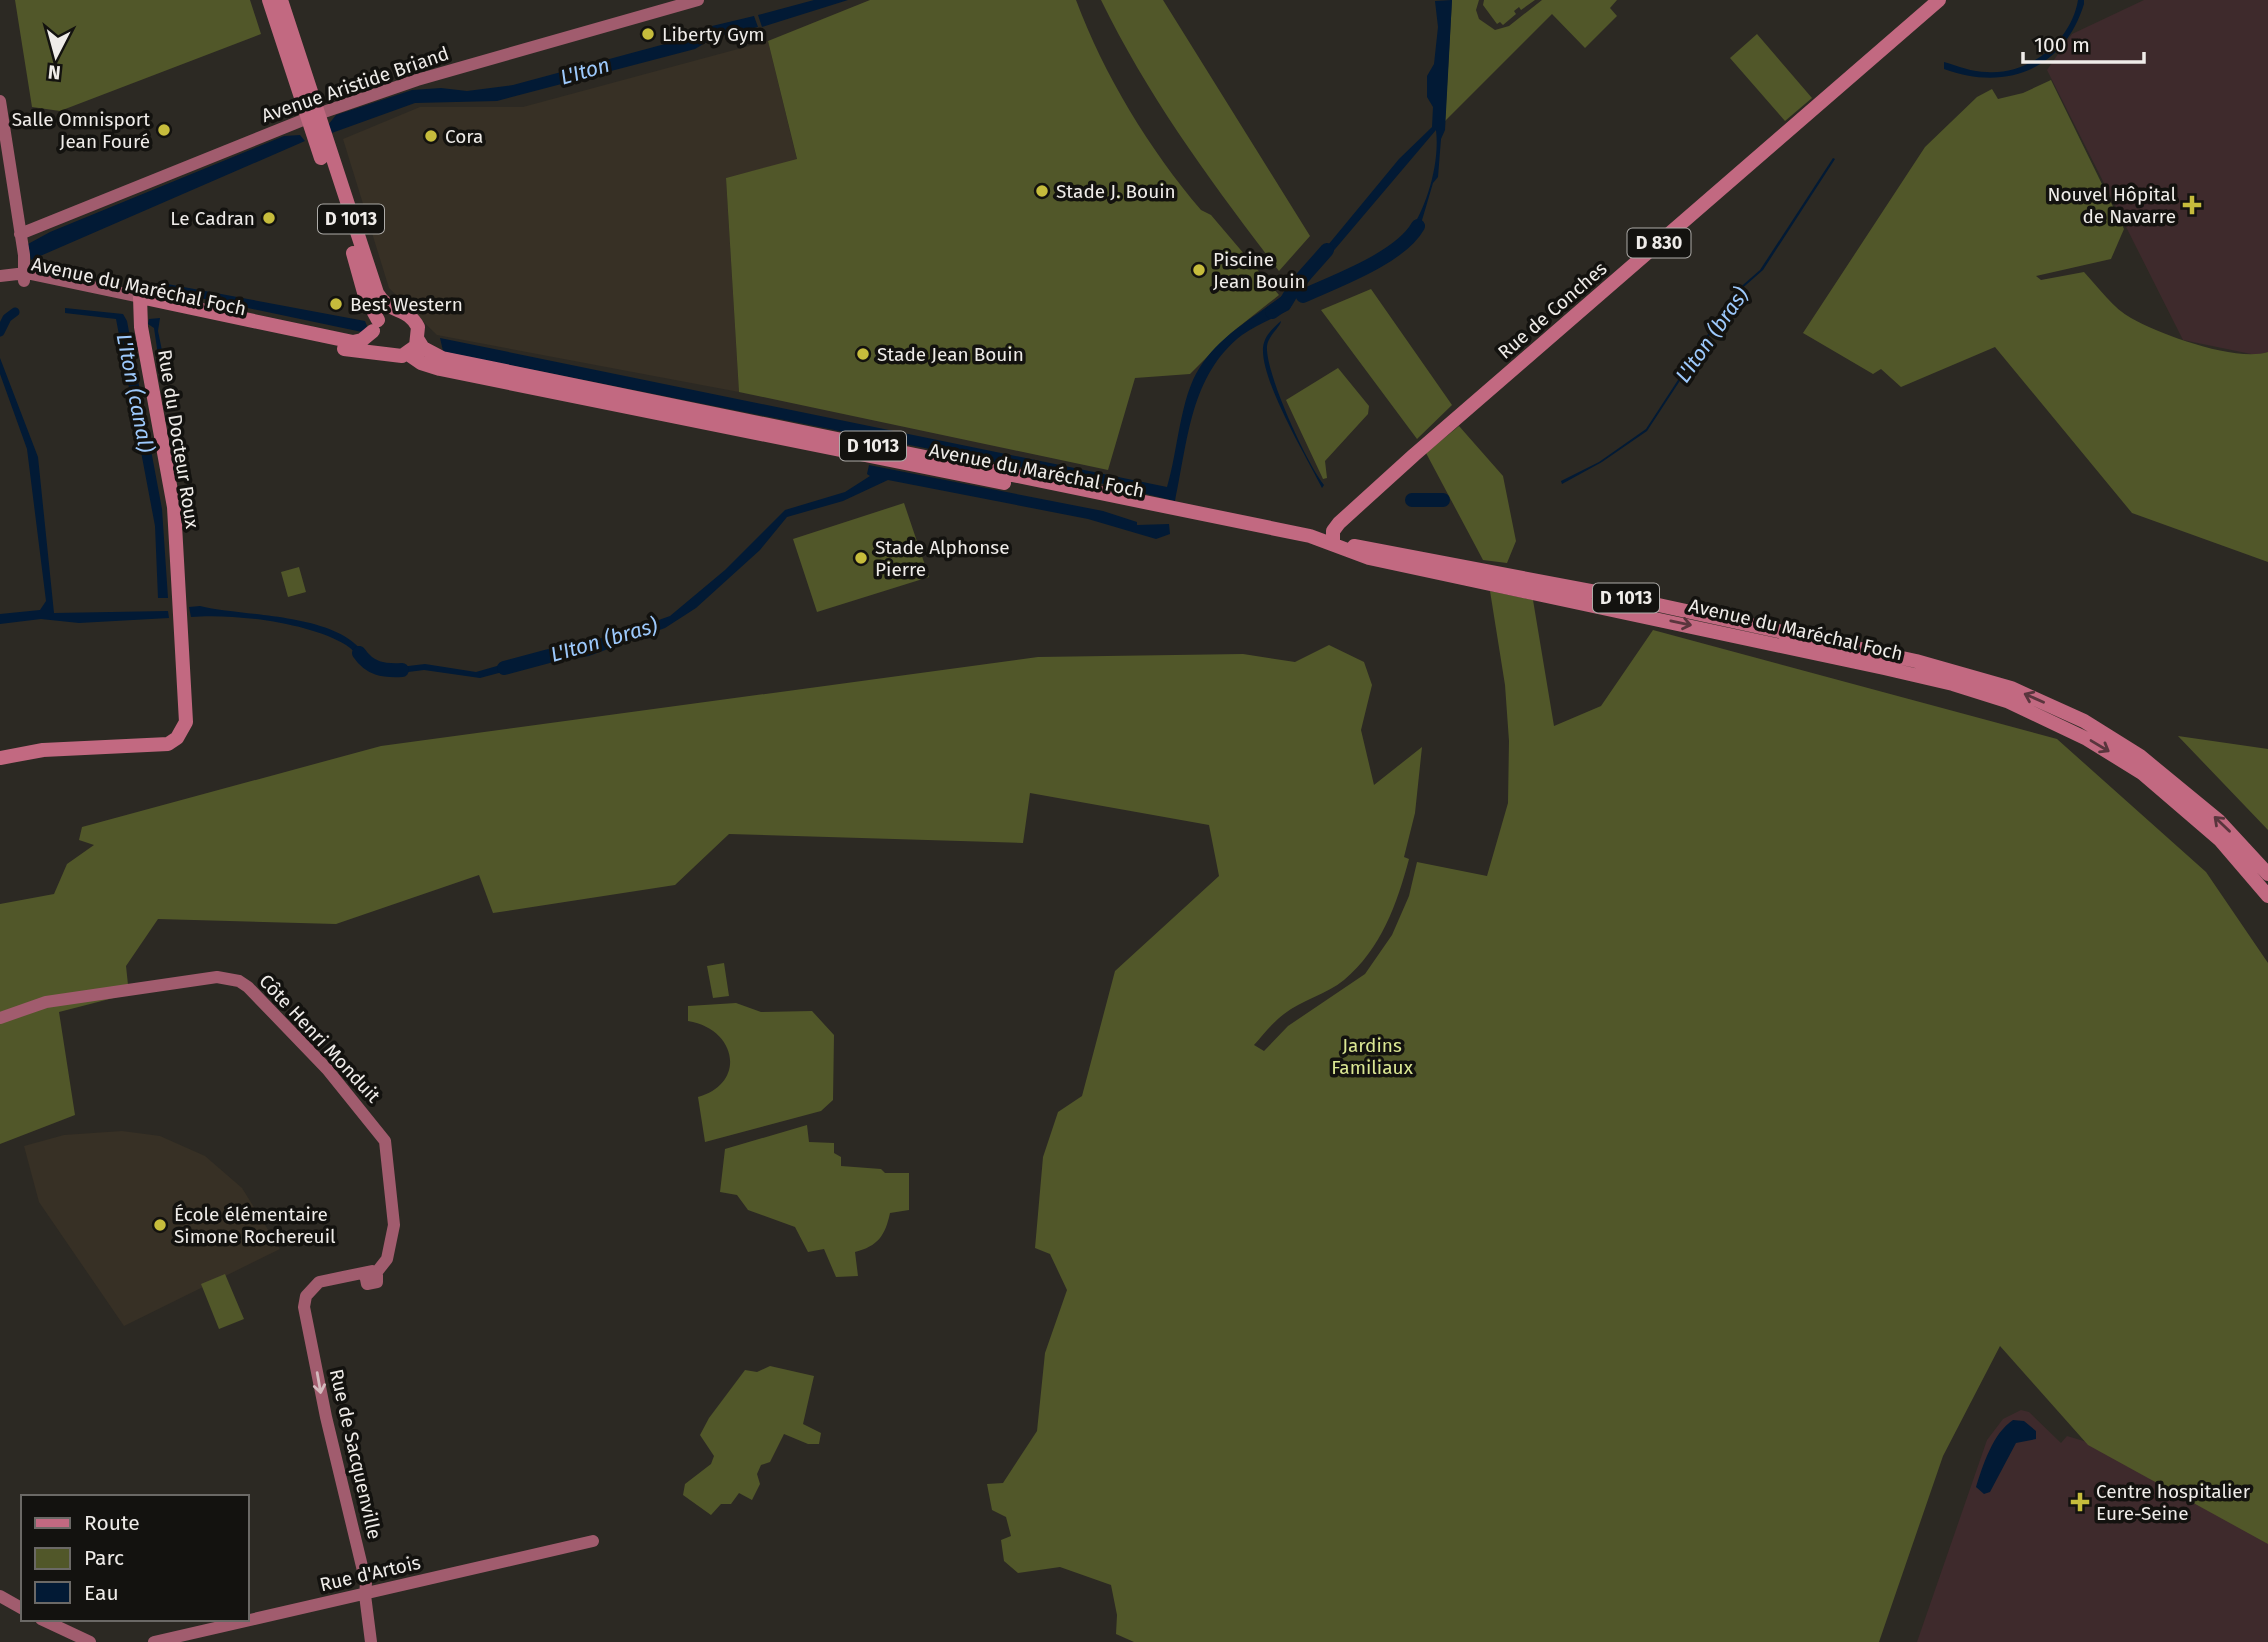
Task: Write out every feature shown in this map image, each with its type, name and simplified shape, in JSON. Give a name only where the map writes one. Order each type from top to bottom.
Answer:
[{"type":"main road","name":"D 1013","points":[[269,0],[377,293],[385,307],[400,312]]},
{"type":"main road","name":"D 1013","points":[[281,0],[365,296],[376,326]]},
{"type":"main road","name":"Rue de Conches","points":[[1334,544],[1333,531],[1357,506],[1939,0]]},
{"type":"main road","name":"Avenue du Maréchal Foch","points":[[140,301],[353,342],[362,340],[376,326]]},
{"type":"main road","name":"Avenue du Maréchal Foch","points":[[140,301],[339,348],[384,354]]},
{"type":"main road","name":"Rue du Docteur Roux","points":[[0,758],[43,750],[167,744],[177,738],[186,722],[174,507],[140,301]]},
{"type":"main road","points":[[400,312],[415,321],[418,340],[408,354],[396,357],[384,354],[376,344],[376,326],[388,313],[400,312]]},
{"type":"main road","name":"Avenue du Maréchal Foch","points":[[418,340],[423,348],[442,358],[1310,536],[1369,558],[1633,612],[1971,688],[2026,709],[2106,750],[2191,813],[2232,853],[2268,896]]},
{"type":"main road","name":"Avenue du Maréchal Foch","points":[[408,354],[421,363],[452,371],[1306,544],[1334,544],[1538,580],[1916,661],[2011,688],[2102,731],[2188,792],[2235,836],[2268,874]]},
{"type":"street","name":"Avenue Aristide Briand","points":[[22,244],[32,227],[313,117],[417,80],[698,0]]},
{"type":"street","points":[[0,101],[25,277]]},
{"type":"street","points":[[17,217],[32,227]]},
{"type":"street","name":"Avenue du Maréchal Foch","points":[[4,275],[140,301]]},
{"type":"street","name":"Côte Henri Monduit","points":[[0,1018],[46,1002],[204,978],[228,978],[248,987],[327,1069],[385,1141],[394,1225],[387,1259],[370,1273],[319,1282],[306,1296],[304,1317]]},
{"type":"street","name":"Rue de Sacquenville","points":[[304,1317],[313,1338],[318,1382],[366,1583],[371,1642]]},
{"type":"street","name":"Rue d'Artois","points":[[154,1642],[593,1541]]},
{"type":"street","points":[[0,1596],[21,1608]]},
{"type":"street","points":[[45,1621],[90,1642]]},
{"type":"shaded area","name":"Nouvel Hôpital de Navarre","points":[[2144,0],[2268,0],[2268,352],[2256,355],[2183,340],[2047,70],[2072,34]]},
{"type":"shaded area","points":[[768,41],[797,160],[726,178],[739,392],[437,335],[389,288],[343,139],[420,107],[523,107]]},
{"type":"shaded area","name":"École élémentaire Simone Rochereuil","points":[[122,1131],[160,1136],[205,1156],[242,1188],[280,1249],[124,1326],[39,1202],[24,1146],[64,1135]]},
{"type":"shaded area","name":"Centre hospitalier Eure-Seine","points":[[2021,1410],[2029,1412],[2061,1443],[2067,1436],[2104,1447],[2268,1543],[2268,1642],[1917,1642],[1987,1440],[2003,1419]]},
{"type":"green space","points":[[15,0],[250,0],[261,34],[60,111],[32,107]]},
{"type":"green space","points":[[870,0],[1076,0],[1114,83],[1163,162],[1201,210],[1211,215],[1279,295],[1231,333],[1190,374],[1135,378],[1108,470],[739,392],[726,178],[797,159],[768,41]]},
{"type":"green space","points":[[1101,0],[1163,0],[1310,236],[1279,271],[1206,173],[1161,106]]},
{"type":"green space","points":[[1452,0],[1479,0],[1476,10],[1479,19],[1495,30],[1509,26],[1542,0],[1617,0],[1610,8],[1617,16],[1585,48],[1552,14],[1445,121]]},
{"type":"green space","points":[[1484,0],[1535,0],[1521,10],[1519,7],[1514,11],[1516,14],[1503,25],[1500,22],[1497,24],[1483,5]]},
{"type":"green space","points":[[1757,34],[1812,98],[1785,121],[1730,58]]},
{"type":"green space","points":[[2051,80],[2124,229],[2111,259],[2036,276],[2041,280],[2084,272],[2125,314],[2160,332],[2218,350],[2254,354],[2268,352],[2268,562],[2132,513],[1995,347],[1901,387],[1881,369],[1873,374],[1803,333],[1925,147],[1977,97],[1992,89],[1998,99],[2023,93]]},
{"type":"green space","points":[[1371,289],[1452,405],[1417,439],[1321,310]]},
{"type":"green space","points":[[1338,368],[1369,406],[1368,414],[1325,461],[1327,478],[1323,479],[1286,400]]},
{"type":"green space","points":[[1459,426],[1503,476],[1516,541],[1507,563],[1483,560],[1426,453]]},
{"type":"green space","name":"Stade Alphonse Pierre","points":[[904,503],[929,577],[817,612],[793,539]]},
{"type":"green space","points":[[299,567],[306,592],[288,597],[281,572]]},
{"type":"green space","name":"Jardins Familiaux","points":[[1490,591],[1533,600],[1554,726],[1601,706],[1653,630],[2057,739],[2206,872],[2268,963],[2268,1544],[2088,1445],[2000,1346],[1943,1456],[1879,1642],[1134,1642],[1116,1634],[1117,1615],[1111,1585],[1060,1567],[1018,1573],[1004,1561],[1001,1540],[1011,1536],[1006,1517],[992,1510],[987,1484],[1003,1483],[1037,1431],[1045,1353],[1067,1290],[1050,1254],[1035,1248],[1043,1157],[1058,1112],[1082,1096],[1115,971],[1219,876],[1209,825],[1030,793],[1023,843],[729,834],[675,885],[493,913],[479,875],[336,924],[158,919],[126,966],[129,994],[59,1012],[75,1115],[0,1144],[0,904],[54,894],[67,864],[94,845],[79,840],[82,827],[381,746],[1038,657],[1243,654],[1295,662],[1329,645],[1364,662],[1372,685],[1361,730],[1374,785],[1422,747],[1415,813],[1404,857],[1409,859],[1393,909],[1368,954],[1344,980],[1291,1009],[1276,1021],[1254,1045],[1264,1051],[1288,1026],[1365,974],[1392,935],[1409,896],[1417,862],[1487,876],[1508,803],[1509,741],[1505,685]]},
{"type":"green space","points":[[2178,736],[2268,749],[2268,830]]},
{"type":"green space","points":[[724,963],[729,996],[713,998],[707,966]]},
{"type":"green space","points":[[736,1003],[761,1012],[812,1011],[834,1035],[833,1100],[821,1111],[705,1142],[698,1097],[714,1090],[724,1080],[730,1057],[726,1045],[717,1034],[705,1026],[688,1021],[688,1006]]},
{"type":"green space","points":[[807,1125],[809,1142],[834,1143],[834,1153],[841,1157],[841,1166],[881,1169],[885,1173],[909,1173],[909,1210],[890,1213],[886,1228],[879,1239],[869,1247],[855,1252],[858,1276],[836,1277],[824,1249],[808,1252],[795,1227],[748,1210],[737,1195],[720,1192],[725,1149]]},
{"type":"green space","points":[[225,1274],[244,1319],[219,1329],[201,1284]]},
{"type":"green space","points":[[770,1366],[814,1376],[803,1424],[821,1433],[819,1444],[808,1444],[784,1434],[770,1462],[761,1465],[757,1474],[760,1484],[752,1500],[739,1493],[731,1504],[721,1504],[711,1515],[683,1495],[685,1484],[711,1464],[714,1456],[700,1435],[709,1418],[745,1370],[757,1372]]},
{"type":"water","points":[[814,0],[848,0],[762,27],[758,15]]},
{"type":"water","points":[[1452,0],[1445,130],[1441,139],[1438,177],[1433,183],[1420,227],[1424,229],[1411,242],[1406,237],[1426,200],[1436,157],[1436,130],[1319,268],[1314,262],[1399,159],[1432,127],[1433,107],[1427,97],[1427,76],[1434,64],[1438,27],[1435,1]]},
{"type":"water","points":[[2078,0],[2084,0],[2084,4],[2075,26],[2062,45],[2030,70],[1989,78],[1944,69],[1944,62],[1987,72],[2018,68],[2032,62],[2046,53],[2067,29]]},
{"type":"water","name":"L'Iton","points":[[754,16],[758,27],[715,37],[695,49],[497,101],[415,103],[329,134],[328,125],[336,115],[412,90],[441,88],[467,91],[513,85],[676,41],[712,26]]},
{"type":"water","points":[[300,135],[305,141],[31,260],[28,244],[50,232],[284,136]]},
{"type":"water","points":[[1833,158],[1835,159],[1763,270],[1738,292],[1647,431],[1602,462],[1562,484],[1561,481],[1599,462],[1646,429],[1736,291],[1760,270]]},
{"type":"water","points":[[1375,257],[1377,263],[1331,287],[1326,281]]},
{"type":"water","points":[[1305,270],[1311,278],[1301,293],[1317,285],[1322,292],[1301,300],[1290,288]]},
{"type":"water","points":[[162,283],[365,321],[367,326],[362,332],[176,293],[161,294]]},
{"type":"water","points":[[1282,296],[1291,307],[1289,310],[1242,335],[1211,369],[1194,410],[1175,501],[1109,485],[454,354],[443,351],[440,338],[1167,487],[1188,393],[1200,367],[1228,336]]},
{"type":"water","points":[[65,308],[123,314],[127,321],[162,509],[168,598],[158,598],[155,526],[116,319],[65,313]]},
{"type":"water","points":[[160,318],[158,331],[166,370],[160,369],[154,328],[148,324],[149,319]]},
{"type":"water","points":[[1281,321],[1268,342],[1268,359],[1288,418],[1324,485],[1322,488],[1277,398],[1264,362],[1265,340]]},
{"type":"water","points":[[0,358],[38,457],[54,613],[168,611],[169,618],[79,623],[41,619],[0,624],[0,614],[40,610],[46,601],[27,449],[0,374]]},
{"type":"water","points":[[869,465],[1103,511],[1137,522],[1137,525],[1169,524],[1170,534],[1156,539],[1088,519],[888,480],[843,501],[787,517],[760,550],[696,608],[665,628],[589,656],[577,658],[576,652],[532,663],[532,656],[625,632],[670,616],[725,570],[785,510],[845,492],[870,476],[867,474]]},
{"type":"water","points":[[200,606],[325,627],[347,638],[363,652],[372,672],[350,648],[331,637],[271,621],[191,617],[189,607]]},
{"type":"water","points":[[521,659],[521,667],[480,678],[424,670],[384,675],[383,669],[425,664],[476,672]]},
{"type":"water","points":[[2013,1420],[2024,1421],[2036,1431],[2036,1439],[2016,1443],[1990,1492],[1984,1494],[1976,1487],[1986,1460],[1994,1441]]},
{"type":"waterway","name":"L'Iton (bras)","points":[[1303,296],[1382,258],[1409,238],[1418,226]]},
{"type":"waterway","name":"L'Iton (bras)","points":[[1272,312],[1286,302],[1296,285],[1327,250]]},
{"type":"waterway","name":"L'Iton (canal)","points":[[0,332],[7,318],[15,312]]},
{"type":"waterway","name":"L'Iton (bras)","points":[[1412,500],[1443,500]]},
{"type":"waterway","name":"L'Iton (bras)","points":[[359,653],[368,663],[378,668],[402,670]]},
{"type":"waterway","name":"L'Iton (bras)","points":[[504,668],[549,656]]},
{"type":"place","name":"Liberty Gym","points":[[648,34]]},
{"type":"place","name":"Salle Omnisport Jean Fouré","points":[[164,130]]},
{"type":"place","name":"Cora","points":[[431,136]]},
{"type":"place","name":"Stade J. Bouin","points":[[1042,191]]},
{"type":"place","name":"Nouvel Hôpital de Navarre","points":[[2192,205]]},
{"type":"place","name":"Le Cadran","points":[[269,218]]},
{"type":"place","name":"Piscine Jean Bouin","points":[[1199,270]]},
{"type":"place","name":"Best Western","points":[[336,304]]},
{"type":"place","name":"Stade Jean Bouin","points":[[863,354]]},
{"type":"place","name":"Stade Alphonse Pierre","points":[[861,558]]},
{"type":"place","name":"École élémentaire Simone Rochereuil","points":[[160,1225]]},
{"type":"place","name":"Centre hospitalier Eure-Seine","points":[[2080,1502]]}]
